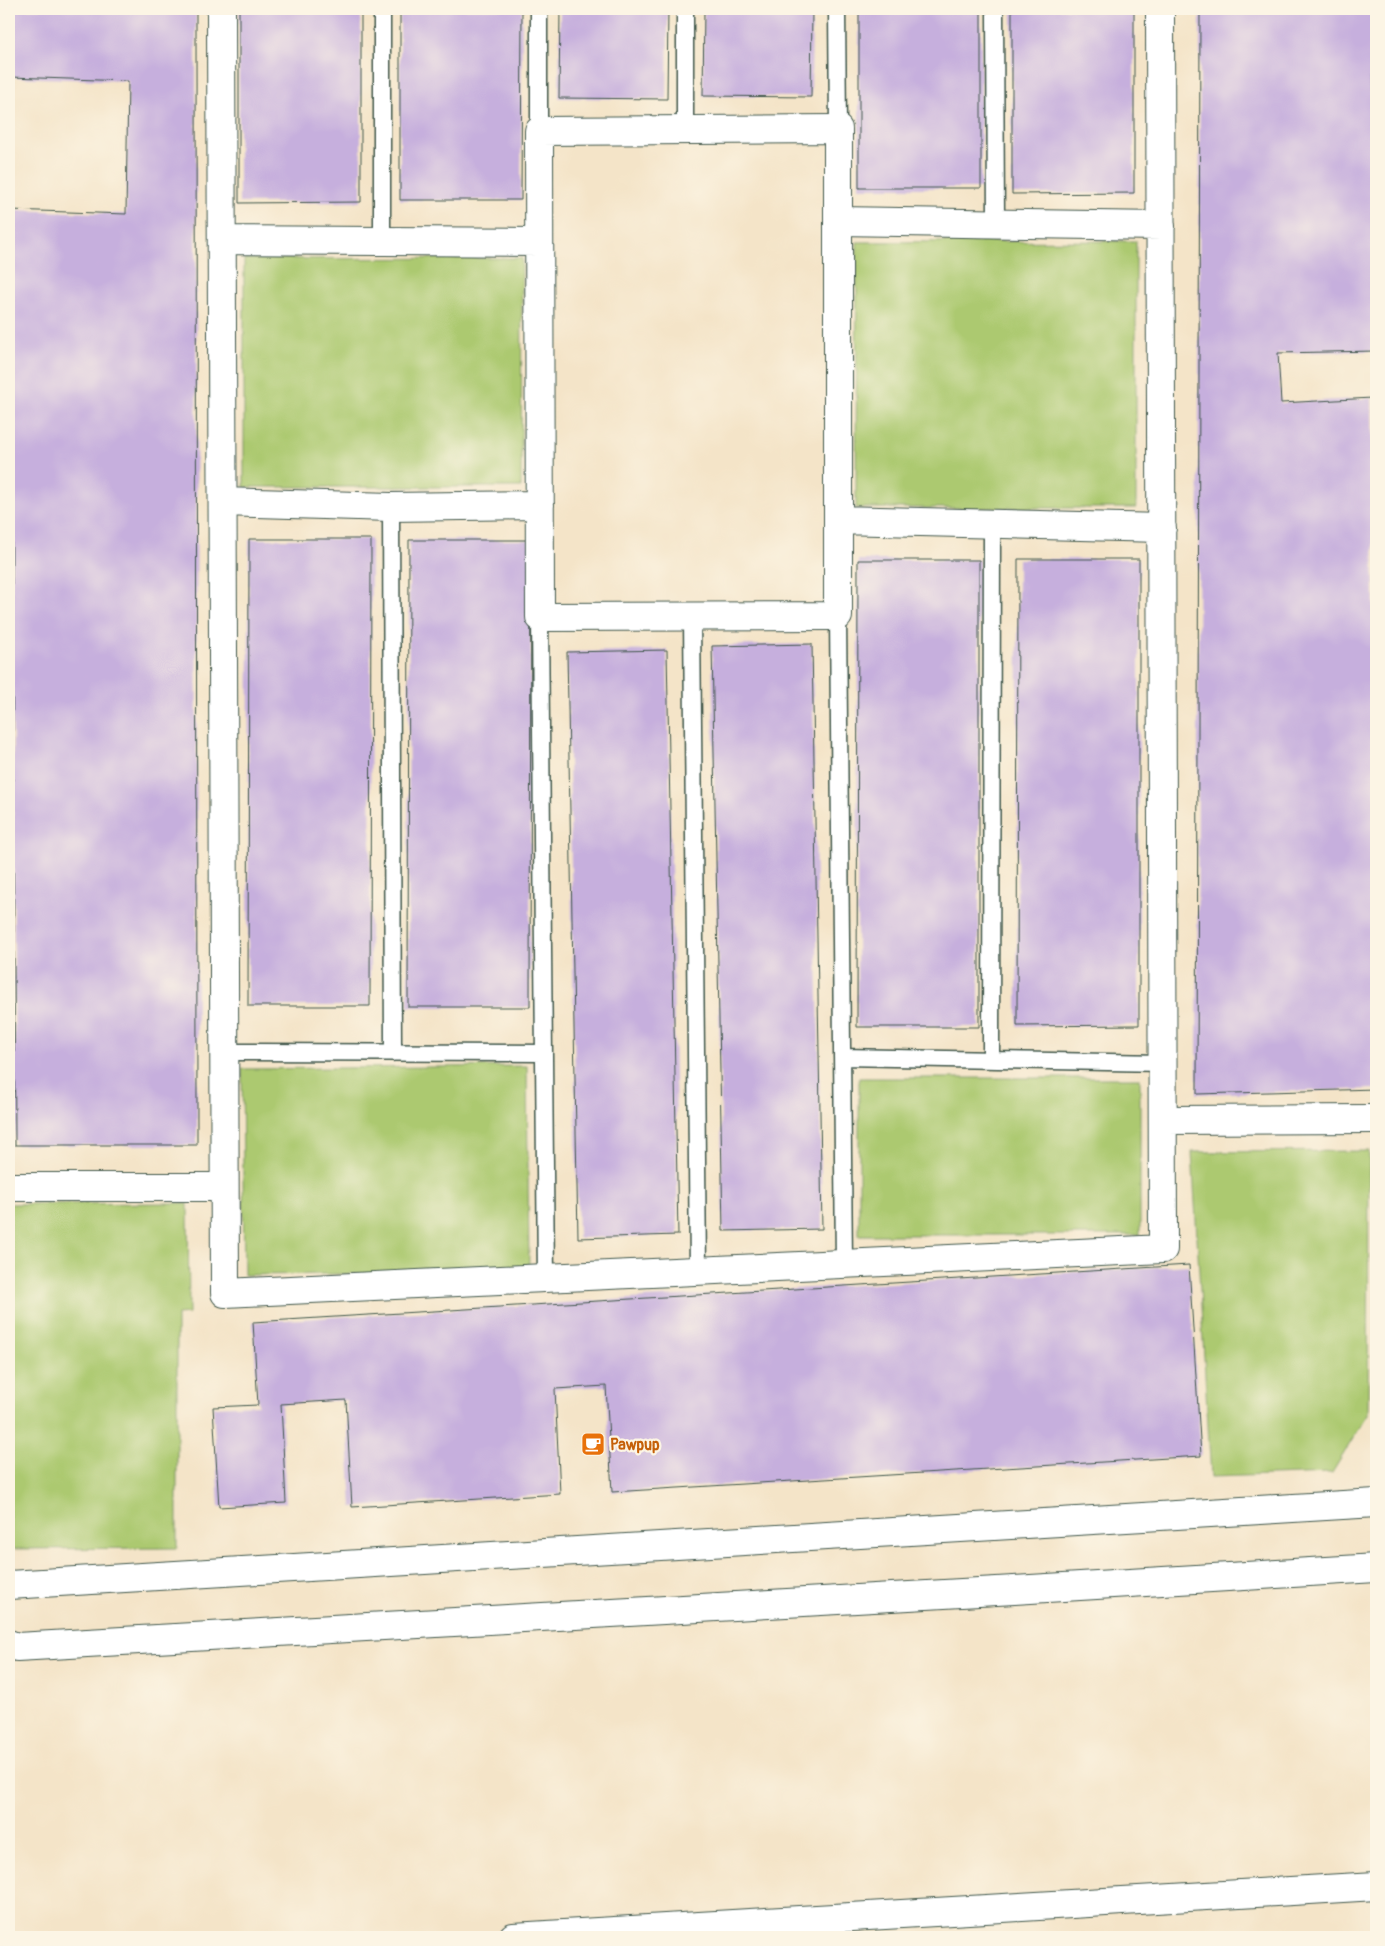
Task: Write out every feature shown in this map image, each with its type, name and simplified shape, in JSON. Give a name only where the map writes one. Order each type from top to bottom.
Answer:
[{"type":"street","points":[[221,9],[225,1293],[1163,1250],[1160,9]]},
{"type":"street","points":[[838,129],[838,616],[540,617],[539,131],[838,129]]},
{"type":"street","points":[[838,221],[1161,226]]},
{"type":"street","points":[[222,240],[540,242]]},
{"type":"street","points":[[223,502],[390,507],[540,505]]},
{"type":"street","points":[[838,520],[1162,528]]},
{"type":"street","points":[[1163,1120],[1376,1120]]},
{"type":"street","points":[[9,1187],[224,1186]]},
{"type":"street","points":[[9,1585],[1376,1503]]},
{"type":"street","points":[[9,1644],[16,1647],[26,1647],[1376,1568]]},
{"type":"street","points":[[513,1937],[1376,1886]]},
{"type":"lane","points":[[382,9],[382,241]]},
{"type":"lane","points":[[539,9],[539,131]]},
{"type":"lane","points":[[684,130],[685,9]]},
{"type":"lane","points":[[837,9],[838,129]]},
{"type":"lane","points":[[995,9],[996,224]]},
{"type":"lane","points":[[390,507],[393,1053]]},
{"type":"lane","points":[[991,1060],[992,524]]},
{"type":"lane","points":[[838,616],[844,1264]]},
{"type":"lane","points":[[540,617],[546,1278]]},
{"type":"lane","points":[[692,617],[698,1271]]},
{"type":"lane","points":[[224,1052],[544,1053]]},
{"type":"lane","points":[[842,1057],[1163,1063]]},
{"type":"green space","points":[[1136,241],[1136,508],[856,508],[857,242]]},
{"type":"green space","points":[[522,258],[521,487],[244,487],[244,259]]},
{"type":"green space","points":[[527,1066],[529,1272],[244,1275],[242,1069]]},
{"type":"green space","points":[[859,1078],[1140,1078],[1140,1235],[859,1235]]},
{"type":"green space","points":[[1369,1151],[1368,1414],[1332,1473],[1211,1477],[1192,1152]]},
{"type":"green space","points":[[188,1203],[189,1314],[177,1315],[177,1548],[9,1549],[9,1204]]},
{"type":"building","points":[[10,9],[196,9],[197,1145],[15,1145],[10,210],[126,214],[128,81],[10,77]]},
{"type":"building","points":[[239,9],[361,9],[361,202],[239,203]]},
{"type":"building","points":[[400,9],[522,9],[521,200],[400,200]]},
{"type":"building","points":[[560,9],[668,9],[667,99],[559,98]]},
{"type":"building","points":[[704,9],[812,9],[811,97],[703,96]]},
{"type":"building","points":[[859,9],[981,9],[981,188],[859,188]]},
{"type":"building","points":[[1012,9],[1134,9],[1134,193],[1012,194]]},
{"type":"building","points":[[1200,9],[1373,9],[1375,351],[1278,353],[1281,403],[1372,398],[1376,820],[1376,1089],[1197,1094]]},
{"type":"building","points":[[249,539],[371,539],[370,1006],[248,1006]]},
{"type":"building","points":[[409,540],[531,540],[530,1007],[408,1007]]},
{"type":"building","points":[[1018,559],[1139,559],[1139,1025],[1017,1026]]},
{"type":"building","points":[[858,560],[979,560],[979,1027],[857,1027]]},
{"type":"building","points":[[812,644],[822,1229],[723,1231],[712,646]]},
{"type":"building","points":[[667,650],[678,1235],[578,1238],[567,652]]},
{"type":"building","points":[[1189,1265],[1201,1456],[612,1492],[606,1386],[555,1389],[560,1494],[352,1507],[346,1400],[281,1404],[286,1503],[219,1507],[213,1407],[258,1405],[253,1322]]},
{"type":"place","name":"Pawpup","points":[[593,1444]]}]
